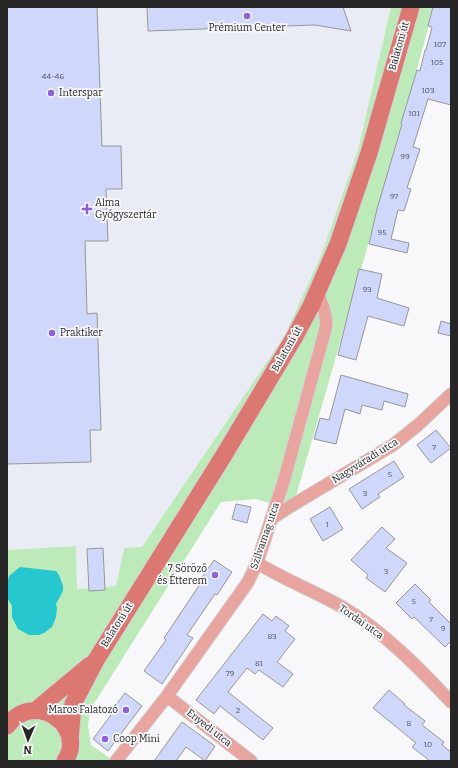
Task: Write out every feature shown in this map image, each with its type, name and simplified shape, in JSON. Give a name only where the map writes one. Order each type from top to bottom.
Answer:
[{"type":"main road","name":"Balatoni út","points":[[69,753],[73,704],[96,660],[224,455],[294,338],[314,299],[338,244],[369,153],[410,7]]},
{"type":"main road","name":"Balatoni út","points":[[36,710],[96,660]]},
{"type":"main road","points":[[7,726],[14,718],[22,713],[36,710],[46,712],[55,716],[65,727],[69,753]]},
{"type":"street","name":"Szilvamag utca","points":[[116,761],[167,696],[248,582],[257,563],[256,550],[271,520],[284,480],[326,321],[324,307],[314,299]]},
{"type":"street","name":"Nagyváradi utca","points":[[271,520],[291,506],[393,445],[418,425],[451,394]]},
{"type":"street","name":"Tordai utca","points":[[257,563],[344,608],[367,624],[402,653],[451,702]]},
{"type":"street","name":"Enyedi utca","points":[[167,696],[251,761]]},
{"type":"shaded area","points":[[7,7],[391,7],[358,150],[322,253],[285,335],[142,547],[124,548],[116,586],[77,589],[76,546],[7,550]]},
{"type":"green space","points":[[391,7],[434,7],[378,210],[292,510],[256,499],[221,502],[90,710],[88,726],[91,745],[114,761],[7,761],[7,550],[76,546],[77,589],[116,586],[124,548],[142,547],[285,335],[322,253],[358,150]]},
{"type":"water","points":[[20,567],[56,571],[63,586],[63,591],[56,604],[56,617],[52,627],[39,635],[29,635],[18,629],[12,617],[12,606],[8,599],[7,584],[9,576]]},
{"type":"building","points":[[7,7],[97,7],[102,146],[121,146],[122,189],[106,189],[108,241],[85,241],[87,314],[97,313],[101,430],[90,430],[91,462],[7,464]]},
{"type":"building","name":"Prémium Center","points":[[147,7],[343,7],[351,31],[315,25],[148,31]]},
{"type":"building","points":[[433,7],[451,7],[451,105],[428,99],[413,147],[420,149],[407,188],[411,189],[404,211],[398,210],[391,239],[409,243],[407,253],[369,244],[377,209],[402,124],[401,123],[417,70],[420,71],[426,50],[432,27],[428,26]]},
{"type":"building","points":[[359,269],[382,274],[377,298],[409,308],[404,326],[368,316],[356,360],[338,355]]},
{"type":"building","points":[[441,321],[451,324],[451,336],[438,333]]},
{"type":"building","points":[[341,375],[408,394],[405,407],[384,401],[382,410],[362,405],[360,414],[345,409],[336,444],[314,439],[320,418],[329,420]]},
{"type":"building","points":[[436,430],[451,448],[431,463],[417,445]]},
{"type":"building","points":[[394,461],[404,477],[378,494],[380,497],[362,509],[349,489]]},
{"type":"building","points":[[236,504],[251,507],[247,523],[232,519]]},
{"type":"building","points":[[330,507],[343,529],[323,541],[310,519]]},
{"type":"building","points":[[382,527],[395,539],[386,548],[407,563],[385,592],[366,578],[368,575],[351,560]]},
{"type":"building","points":[[103,548],[105,590],[89,591],[87,549]]},
{"type":"building","points":[[214,560],[232,572],[187,635],[193,638],[162,684],[144,671],[166,640],[164,638]]},
{"type":"building","points":[[415,584],[431,600],[429,602],[451,624],[451,641],[445,647],[414,617],[412,619],[396,603]]},
{"type":"building","points":[[263,614],[272,621],[276,616],[289,626],[285,631],[295,639],[277,662],[293,674],[283,687],[259,670],[255,674],[247,668],[228,692],[273,728],[263,740],[220,706],[214,714],[196,700]]},
{"type":"building","points":[[389,690],[405,704],[404,705],[425,721],[422,725],[444,742],[442,745],[451,752],[451,761],[430,761],[412,747],[416,743],[373,708]]},
{"type":"building","points":[[125,693],[142,706],[108,751],[93,739]]},
{"type":"building","points":[[182,722],[215,746],[205,761],[186,747],[176,761],[154,761]]},
{"type":"place","name":"Prémium Center","points":[[247,16]]},
{"type":"place","name":"Interspar","points":[[51,93]]},
{"type":"place","name":"Alma Gyógyszertár","points":[[87,209]]},
{"type":"place","name":"Praktiker","points":[[52,333]]},
{"type":"place","name":"7 Söröző és Étterem","points":[[215,575]]},
{"type":"place","name":"Maros Falatozó","points":[[126,710]]},
{"type":"place","name":"Coop Mini","points":[[105,739]]}]
